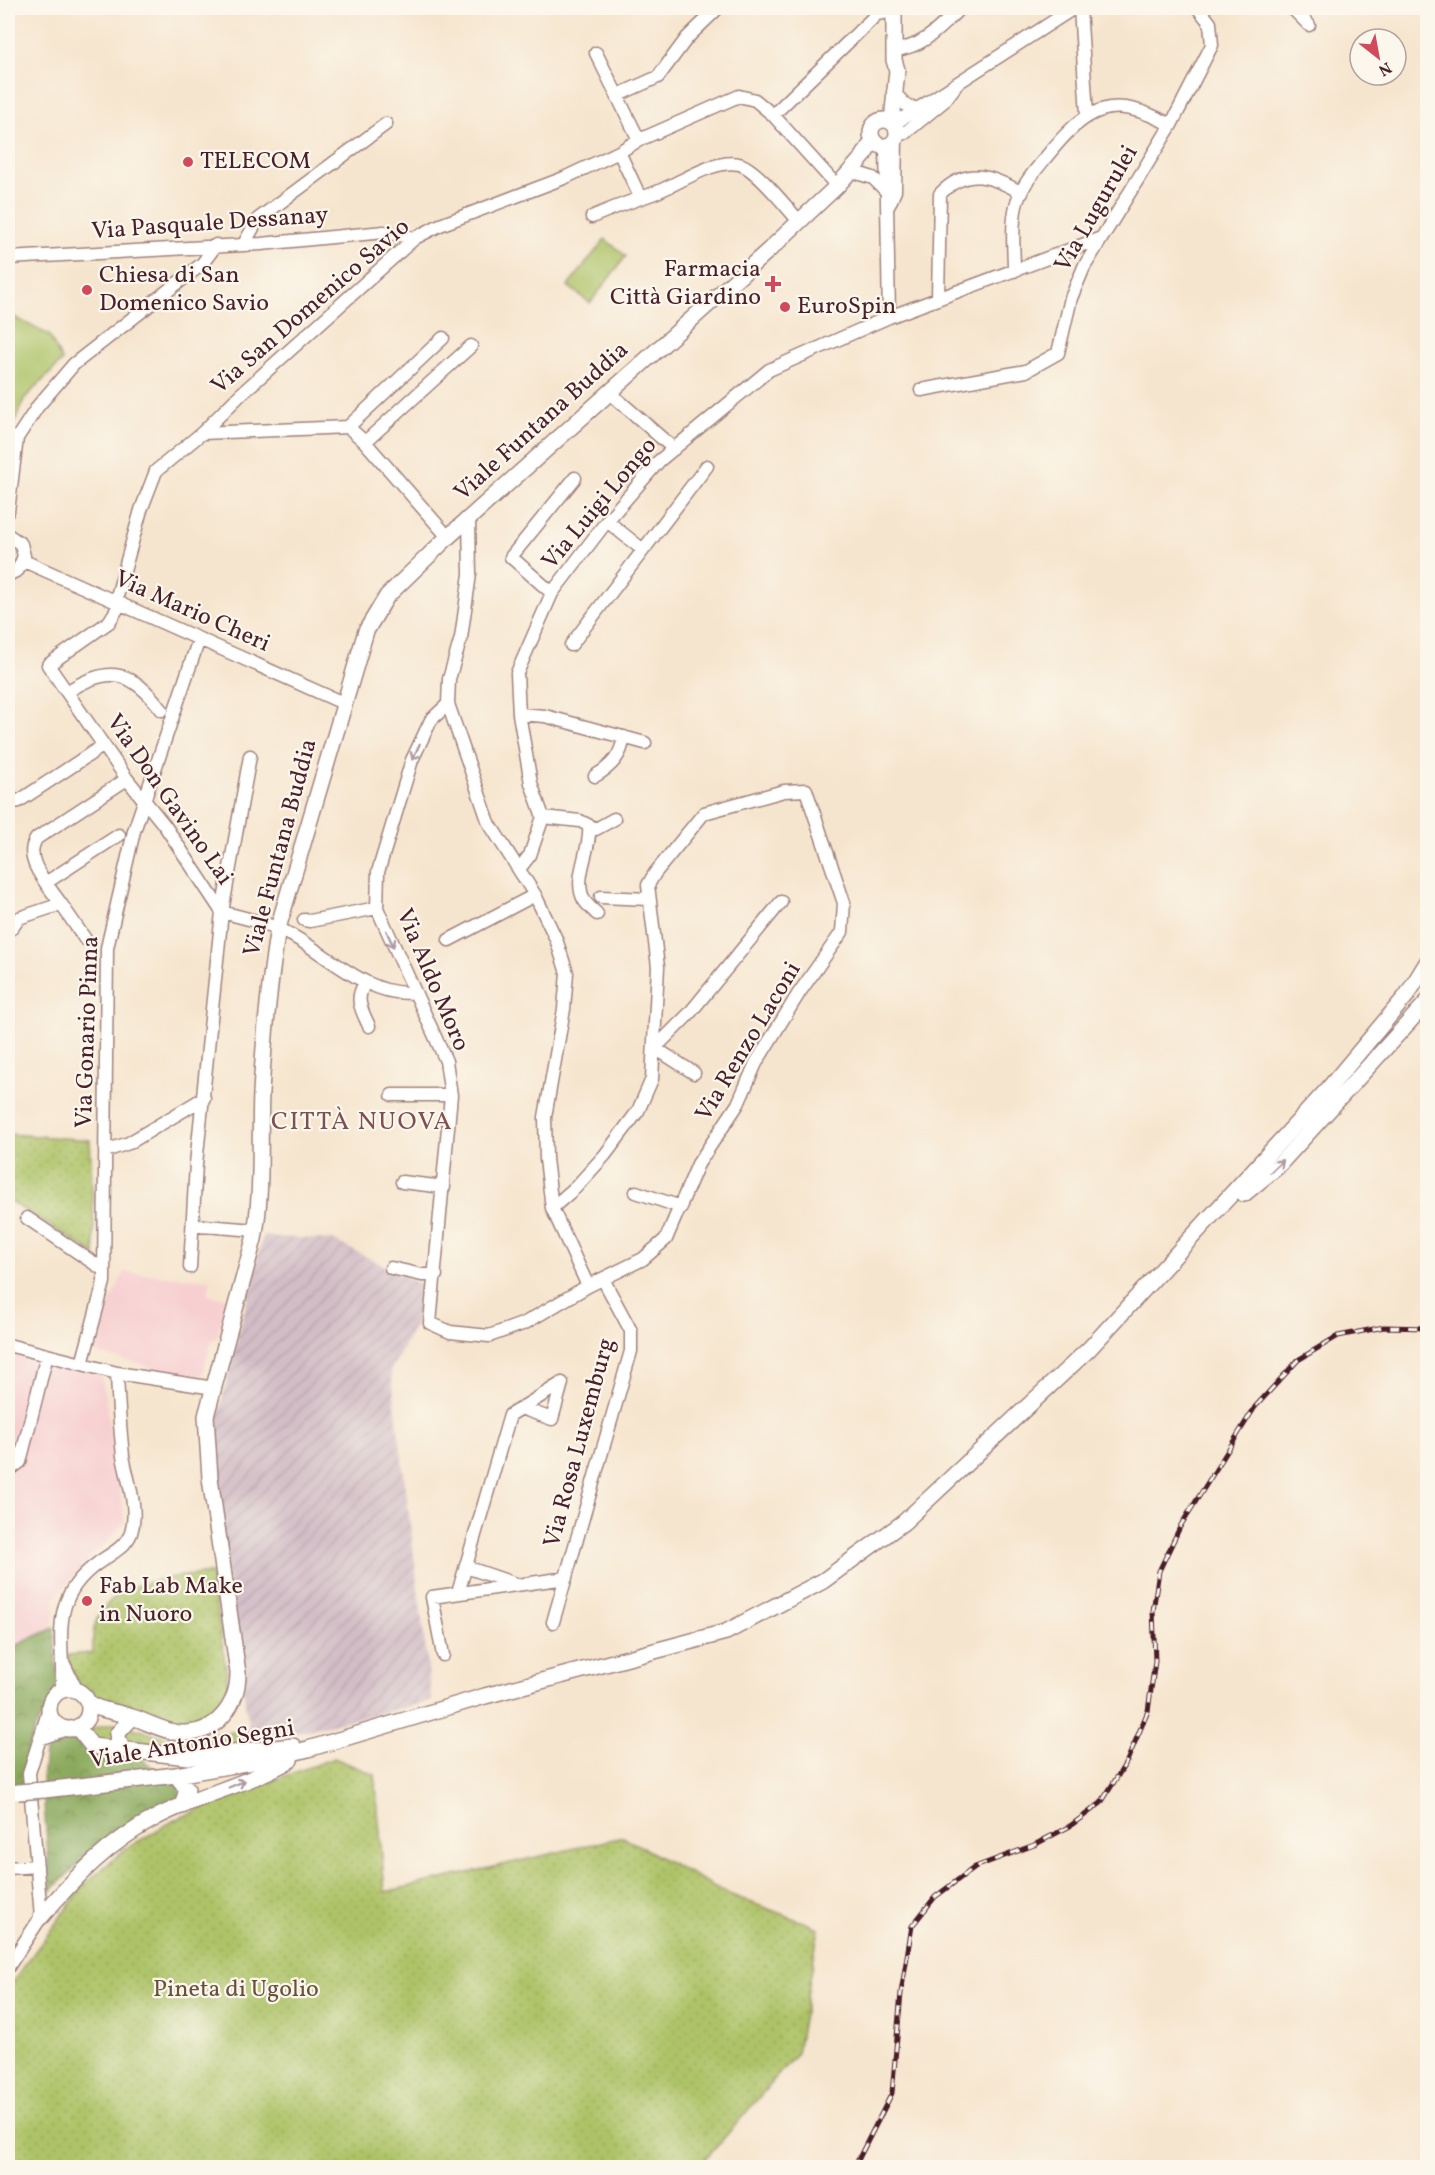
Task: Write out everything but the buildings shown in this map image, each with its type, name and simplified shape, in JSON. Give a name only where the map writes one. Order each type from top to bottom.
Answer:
[{"type":"main road","points":[[887,134],[897,70],[894,55],[894,9]]},
{"type":"main road","points":[[887,134],[887,73],[894,55]]},
{"type":"main road","name":"Viale Funtana Buddia","points":[[837,186],[856,173],[887,134]]},
{"type":"main road","name":"Viale Funtana Buddia","points":[[77,1725],[129,1721],[182,1734],[216,1724],[228,1711],[238,1685],[207,1442],[206,1416],[259,1212],[261,1093],[271,973],[278,928],[366,631],[379,607],[448,537],[799,221],[837,186],[887,134]]},
{"type":"main road","points":[[1201,1231],[1335,1081],[1407,995],[1428,961]]},
{"type":"main road","points":[[1201,1231],[1276,1167],[1428,1001]]},
{"type":"main road","name":"Viale Antonio Segni","points":[[13,1792],[176,1775],[264,1760],[485,1696],[726,1632],[823,1581],[904,1522],[1089,1349],[1201,1231]]},
{"type":"main road","points":[[77,1725],[88,1703],[77,1690],[66,1689],[56,1694],[49,1709],[52,1720],[77,1725],[88,1744],[188,1757],[288,1745],[308,1749]]},
{"type":"main road","name":"Viale Funtana Buddia","points":[[88,1703],[97,1709],[131,1716],[156,1727]]},
{"type":"main road","points":[[122,1750],[117,1734],[129,1721]]},
{"type":"main road","points":[[41,1917],[71,1881],[99,1855],[154,1818],[281,1765],[308,1749]]},
{"type":"main road","points":[[176,1775],[187,1789],[182,1806]]},
{"type":"street","points":[[618,95],[658,77],[687,38],[718,8]]},
{"type":"street","points":[[894,55],[924,42],[960,8]]},
{"type":"street","points":[[887,134],[937,95],[954,87],[1074,8]]},
{"type":"street","points":[[1080,8],[1087,114]]},
{"type":"street","name":"Via Lugurulei","points":[[921,390],[1026,371],[1058,353],[1071,298],[1101,238],[1172,125],[1212,45],[1210,23],[1197,8]]},
{"type":"street","points":[[1292,8],[1309,25]]},
{"type":"street","points":[[773,115],[877,14],[894,9]]},
{"type":"street","points":[[596,53],[639,140]]},
{"type":"street","points":[[887,134],[905,133],[944,101],[954,87]]},
{"type":"street","points":[[893,92],[907,106],[919,109]]},
{"type":"street","name":"Via San Domenico Savio","points":[[119,602],[141,510],[156,471],[202,433],[241,394],[415,238],[440,225],[564,178],[620,152],[639,140],[739,96],[755,100],[773,115],[837,186]]},
{"type":"street","name":"Via Lugurulei","points":[[1014,271],[1016,206],[1029,179],[1064,135],[1087,114],[1122,106],[1146,111],[1172,125]]},
{"type":"street","points":[[244,244],[258,219],[386,124]]},
{"type":"street","points":[[887,134],[889,317]]},
{"type":"street","points":[[887,134],[895,190],[889,207]]},
{"type":"street","points":[[620,152],[640,197]]},
{"type":"street","points":[[592,217],[640,197],[651,195],[715,166],[740,164],[754,173],[799,221]]},
{"type":"street","points":[[856,173],[873,178],[886,191]]},
{"type":"street","points":[[938,299],[940,194],[952,182],[975,176],[1000,180],[1022,193]]},
{"type":"street","name":"Via Pasquale Dessanay","points":[[8,258],[244,244],[384,232],[415,238]]},
{"type":"street","name":"Via Luigi Longo","points":[[543,817],[531,783],[519,714],[518,673],[552,593],[607,521],[659,460],[769,370],[889,317],[1101,238]]},
{"type":"street","points":[[8,511],[17,438],[38,406],[74,364],[202,264],[216,244]]},
{"type":"street","points":[[202,433],[348,427],[443,338]]},
{"type":"street","points":[[365,442],[471,346]]},
{"type":"street","points":[[609,393],[674,449]]},
{"type":"street","points":[[348,427],[365,442],[448,537]]},
{"type":"street","points":[[571,645],[707,466]]},
{"type":"street","points":[[552,593],[511,557],[575,478]]},
{"type":"street","points":[[469,518],[470,574],[460,638],[449,679],[448,704],[489,823],[535,895],[556,939],[567,973],[564,1009],[545,1117],[546,1159],[552,1208],[588,1286],[643,1259],[666,1239],[681,1207],[636,1192]]},
{"type":"street","points":[[607,521],[643,550]]},
{"type":"street","points":[[8,535],[21,543],[24,561],[18,570],[8,575]]},
{"type":"street","name":"Via Mario Cheri","points":[[24,561],[343,703]]},
{"type":"street","name":"Via Don Gavino Lai","points":[[119,602],[109,622],[48,665],[127,779],[165,826],[222,912],[278,928],[366,982],[403,994],[414,992]]},
{"type":"street","name":"Via Gonario Pinna","points":[[82,1364],[104,1282],[107,948],[131,842],[199,639]]},
{"type":"street","points":[[67,692],[86,680],[116,675],[140,684],[162,710]]},
{"type":"street","name":"Via Aldo Moro","points":[[448,704],[431,720],[412,760],[378,872],[377,908],[446,1061],[451,1095],[430,1323],[450,1332],[489,1336],[525,1323],[588,1286]]},
{"type":"street","points":[[519,714],[545,716],[645,743]]},
{"type":"street","points":[[596,776],[615,762],[622,752],[624,737]]},
{"type":"street","points":[[8,803],[19,801],[104,745]]},
{"type":"street","points":[[190,1267],[222,912],[234,833],[250,756]]},
{"type":"street","points":[[85,939],[33,861],[31,850],[37,838],[127,779]]},
{"type":"street","name":"Via Renzo Laconi","points":[[552,1208],[583,1179],[638,1111],[652,1078],[658,967],[648,885],[655,873],[704,813],[784,791],[806,790],[812,800],[844,903],[842,932],[799,993],[756,1063],[738,1104],[698,1164],[681,1207]]},
{"type":"street","points":[[519,869],[530,855],[543,817],[580,821],[596,829],[614,819]]},
{"type":"street","points":[[589,826],[590,837],[583,864],[582,888],[584,900],[597,914]]},
{"type":"street","points":[[47,882],[119,835]]},
{"type":"street","points":[[449,940],[535,895]]},
{"type":"street","points":[[601,897],[649,899]]},
{"type":"street","points":[[655,1048],[781,902]]},
{"type":"street","points":[[12,928],[19,918],[61,904]]},
{"type":"street","points":[[304,920],[310,921],[377,908]]},
{"type":"street","points":[[366,982],[360,990],[358,1001],[369,1026]]},
{"type":"street","points":[[655,1018],[668,1023],[681,1020]]},
{"type":"street","name":"Via Renzo Laconi","points":[[655,1048],[694,1073]]},
{"type":"street","points":[[392,1095],[451,1095]]},
{"type":"street","points":[[105,1151],[129,1143],[204,1098]]},
{"type":"street","points":[[402,1182],[444,1187]]},
{"type":"street","points":[[27,1218],[104,1270]]},
{"type":"street","points":[[193,1225],[255,1230]]},
{"type":"street","points":[[391,1268],[422,1275],[436,1275]]},
{"type":"street","name":"Via Rosa Luxemburg","points":[[553,1622],[631,1351],[631,1331],[603,1279]]},
{"type":"street","points":[[8,1345],[117,1373],[214,1388]]},
{"type":"street","points":[[8,1471],[20,1462],[47,1355]]},
{"type":"street","points":[[56,1694],[62,1688],[62,1657],[59,1637],[65,1600],[91,1568],[122,1545],[130,1536],[134,1524],[123,1457],[117,1373]]},
{"type":"street","points":[[458,1593],[510,1415],[521,1408],[562,1383],[552,1419],[521,1408]]},
{"type":"street","points":[[466,1567],[518,1585]]},
{"type":"street","points":[[443,1655],[432,1597],[566,1578]]},
{"type":"street","points":[[62,1657],[77,1690]]},
{"type":"street","points":[[8,1967],[41,1917],[29,1773],[49,1709]]},
{"type":"street","name":"Viale Funtana Buddia","points":[[39,1739],[77,1725]]},
{"type":"street","points":[[8,1868],[37,1866]]},
{"type":"shaded area","points":[[263,1236],[333,1240],[426,1287],[419,1316],[391,1370],[432,1701],[251,1743],[209,1453]]},
{"type":"shaded area","points":[[124,1272],[211,1280],[207,1295],[227,1298],[217,1338],[212,1340],[201,1379],[95,1353],[95,1335]]},
{"type":"shaded area","points":[[8,1349],[100,1366],[125,1522],[54,1598],[54,1628],[8,1649]]},
{"type":"green space","points":[[605,239],[626,256],[590,303],[568,286]]},
{"type":"green space","points":[[8,314],[49,335],[62,361],[24,399],[8,440]]},
{"type":"green space","points":[[9,1134],[90,1140],[95,1254],[8,1200]]},
{"type":"green space","points":[[211,1573],[229,1687],[220,1707],[207,1719],[190,1723],[170,1722],[149,1717],[91,1696],[82,1687],[73,1673],[67,1655],[93,1653],[95,1625],[103,1609],[114,1598],[144,1583]]},
{"type":"green space","points":[[54,1628],[58,1682],[51,1701],[35,1728],[29,1747],[26,1783],[8,1784],[8,1649]]},
{"type":"green space","points":[[114,1723],[173,1739],[249,1730],[251,1743],[195,1750],[93,1741],[89,1733],[91,1729]]},
{"type":"green space","points":[[60,1739],[74,1740],[90,1753],[141,1758],[179,1786],[180,1798],[111,1838],[51,1891],[42,1779],[45,1753]]},
{"type":"green space","name":"Pineta di Ugolio","points":[[334,1758],[375,1775],[385,1892],[623,1837],[726,1893],[819,1928],[797,2053],[699,2167],[8,2167],[8,1988],[84,1885],[125,1849],[173,1821],[230,1796]]},
{"type":"railway","points":[[854,2168],[892,2093],[901,1993],[912,1926],[935,1897],[975,1867],[1034,1845],[1070,1826],[1101,1803],[1127,1761],[1148,1711],[1155,1661],[1153,1611],[1159,1571],[1181,1525],[1255,1407],[1298,1360],[1338,1336],[1384,1327],[1428,1328]]},
{"type":"place","name":"TELECOM","points":[[188,162]]},
{"type":"place","name":"Farmacia Città Giardino","points":[[773,284]]},
{"type":"place","name":"Chiesa di San Domenico Savio","points":[[87,290]]},
{"type":"place","name":"EuroSpin","points":[[785,307]]},
{"type":"place","name":"Fab Lab Make in Nuoro","points":[[87,1601]]},
{"type":"district","name":"CITTÀ NUOVA","points":[[362,1122]]}]
